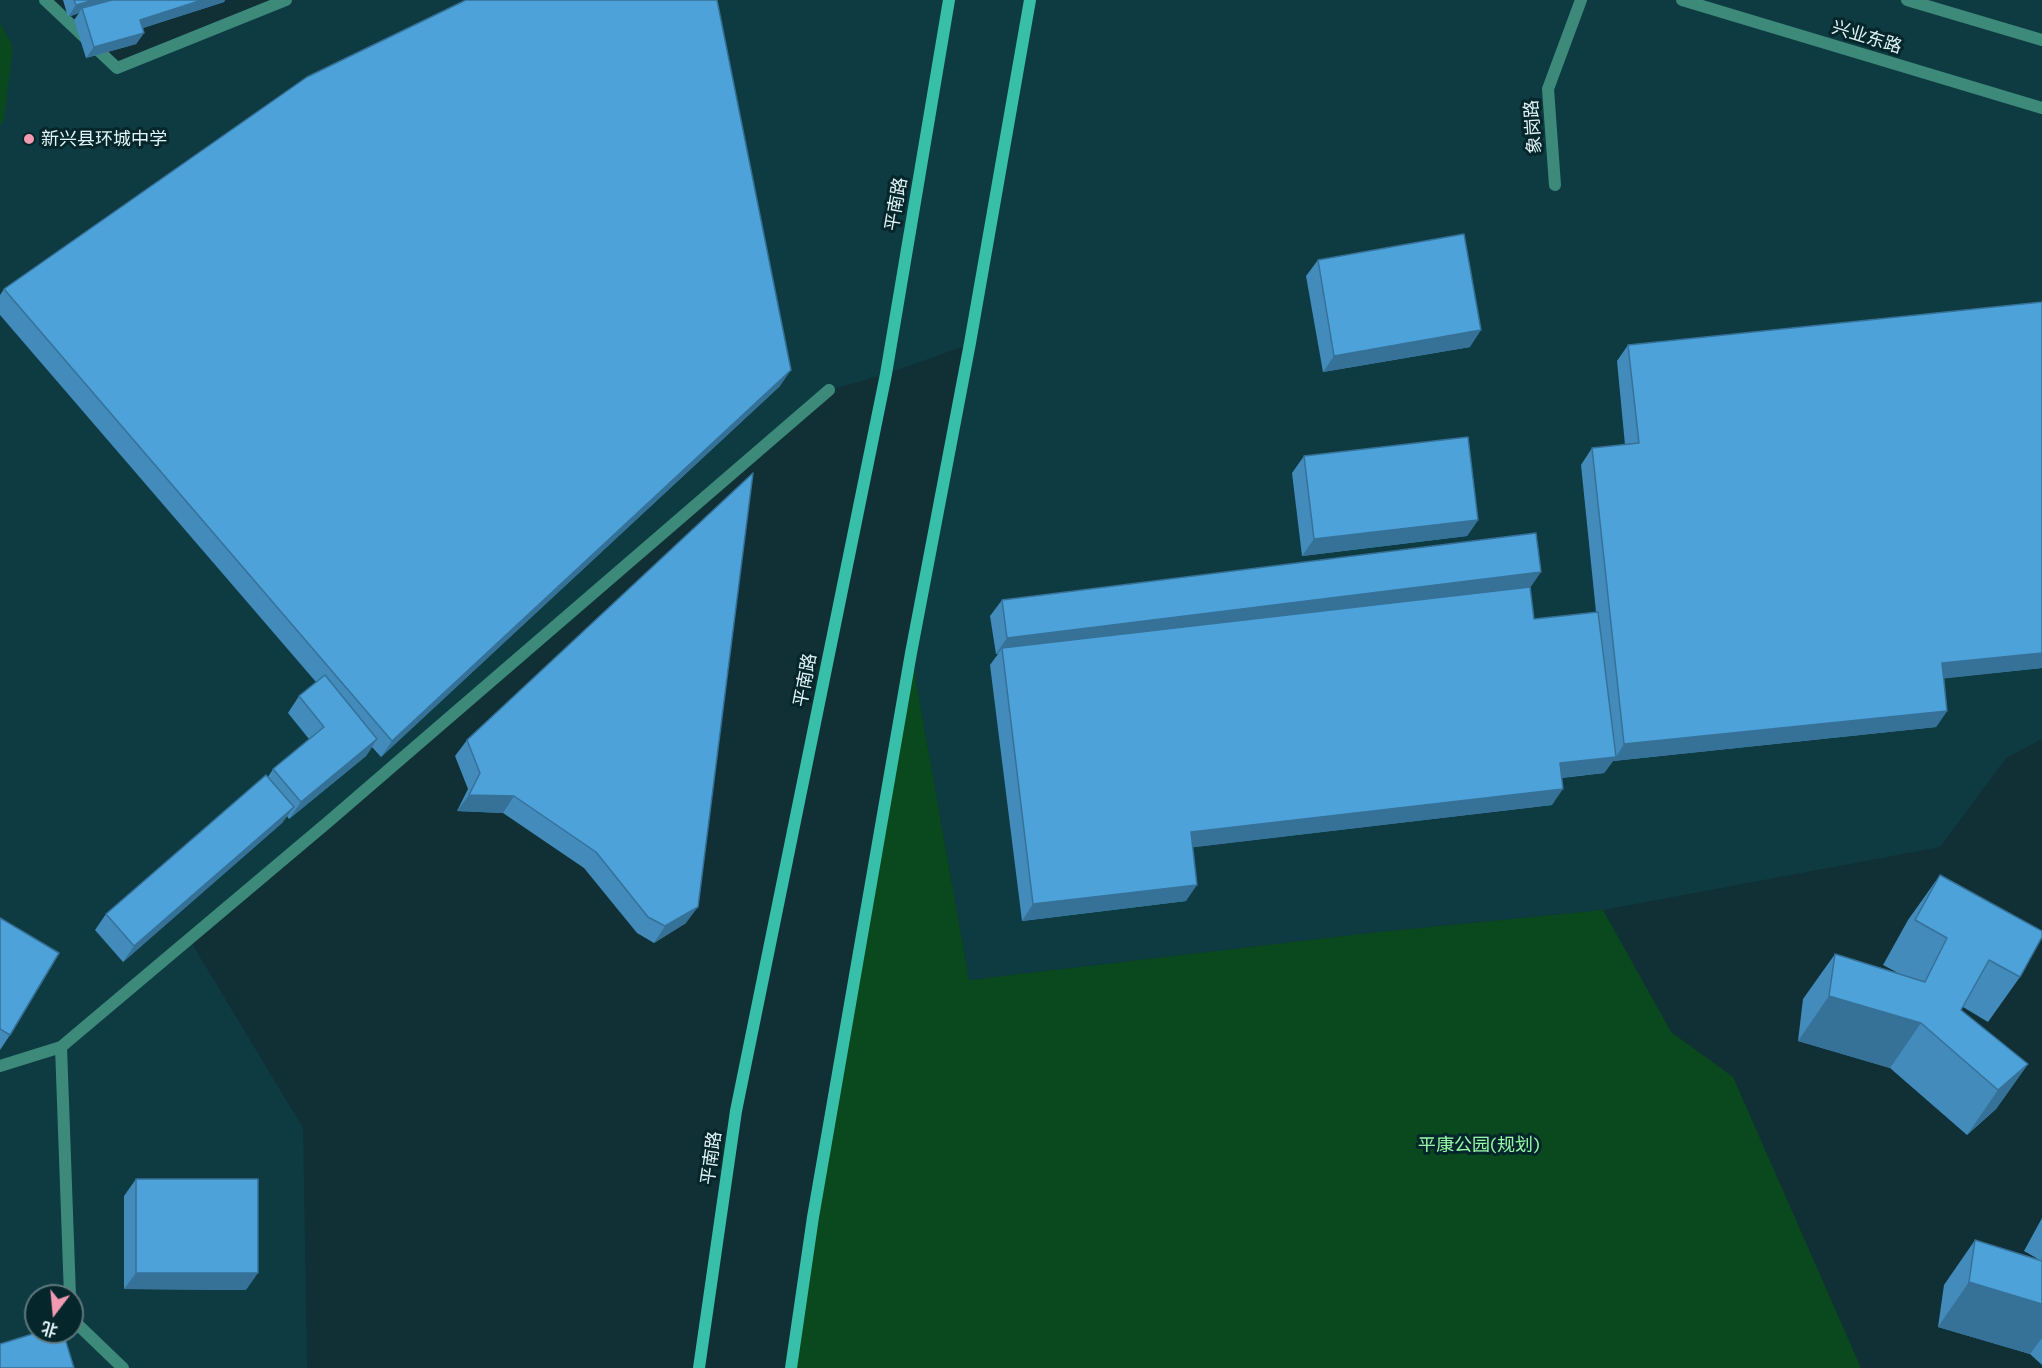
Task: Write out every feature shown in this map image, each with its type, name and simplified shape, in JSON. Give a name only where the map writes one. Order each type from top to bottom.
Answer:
[{"type":"main road","name":"平南路","points":[[699,1368],[736,1111],[886,374],[949,0]]},
{"type":"main road","points":[[791,1368],[815,1206],[911,653],[970,343],[1030,0]]},
{"type":"street","points":[[45,0],[117,68],[286,0]]},
{"type":"street","name":"象岗路","points":[[1555,185],[1548,89],[1581,0]]},
{"type":"street","name":"兴业东路","points":[[1682,0],[2042,108]]},
{"type":"street","points":[[1907,0],[2042,40]]},
{"type":"street","points":[[0,1066],[61,1047],[337,814],[829,390]]},
{"type":"street","points":[[61,1047],[70,1284]]},
{"type":"street","points":[[84,1330],[123,1368]]},
{"type":"shaded area","points":[[0,0],[45,0],[117,68],[286,0],[2042,0],[2042,739],[2006,758],[1940,847],[1603,910],[1370,933],[969,980],[911,653],[970,344],[886,374],[829,390],[189,939],[303,1128],[307,1368],[0,1368]]},
{"type":"green space","points":[[0,23],[13,47],[4,119],[0,126]]},
{"type":"green space","name":"平康公园(规划)","points":[[911,653],[969,980],[1370,933],[1603,910],[1671,1032],[1733,1077],[1861,1368],[791,1368]]},
{"type":"building","points":[[74,0],[94,0],[76,5]]},
{"type":"building","points":[[112,0],[202,0],[140,20],[144,33],[94,47],[82,8]]},
{"type":"building","points":[[466,0],[717,0],[791,370],[392,741],[4,289],[307,77]]},
{"type":"building","points":[[1464,234],[1481,330],[1334,356],[1318,260]]},
{"type":"building","points":[[2042,302],[2042,653],[1942,663],[1947,711],[1624,744],[1592,448],[1639,443],[1628,345]]},
{"type":"building","points":[[1468,437],[1478,520],[1314,539],[1304,456]]},
{"type":"building","points":[[753,473],[698,907],[665,926],[648,917],[596,852],[514,796],[469,795],[480,773],[467,740]]},
{"type":"building","points":[[1536,533],[1541,572],[1007,638],[1002,600]]},
{"type":"building","points":[[1530,587],[1534,619],[1598,612],[1616,757],[1560,763],[1563,789],[1191,832],[1197,885],[1033,904],[1002,648]]},
{"type":"building","points":[[325,675],[377,739],[301,802],[273,769],[324,727],[299,696]]},
{"type":"building","points":[[266,775],[294,807],[134,946],[106,914]]},
{"type":"building","points":[[1940,875],[2042,931],[2042,937],[2020,977],[1989,960],[1961,1010],[2028,1064],[1998,1090],[1921,1023],[1829,996],[1835,954],[1925,982],[1947,938],[1915,920]]},
{"type":"building","points":[[0,918],[59,953],[10,1035],[0,1029]]},
{"type":"building","points":[[136,1179],[258,1179],[258,1273],[136,1273]]},
{"type":"building","points":[[1975,1240],[2042,1261],[2042,1304],[1969,1282]]},
{"type":"building","points":[[24,1337],[24,1344],[67,1344],[74,1368],[0,1368],[0,1344]]},
{"type":"place","name":"新兴县环城中学","points":[[29,139]]}]
